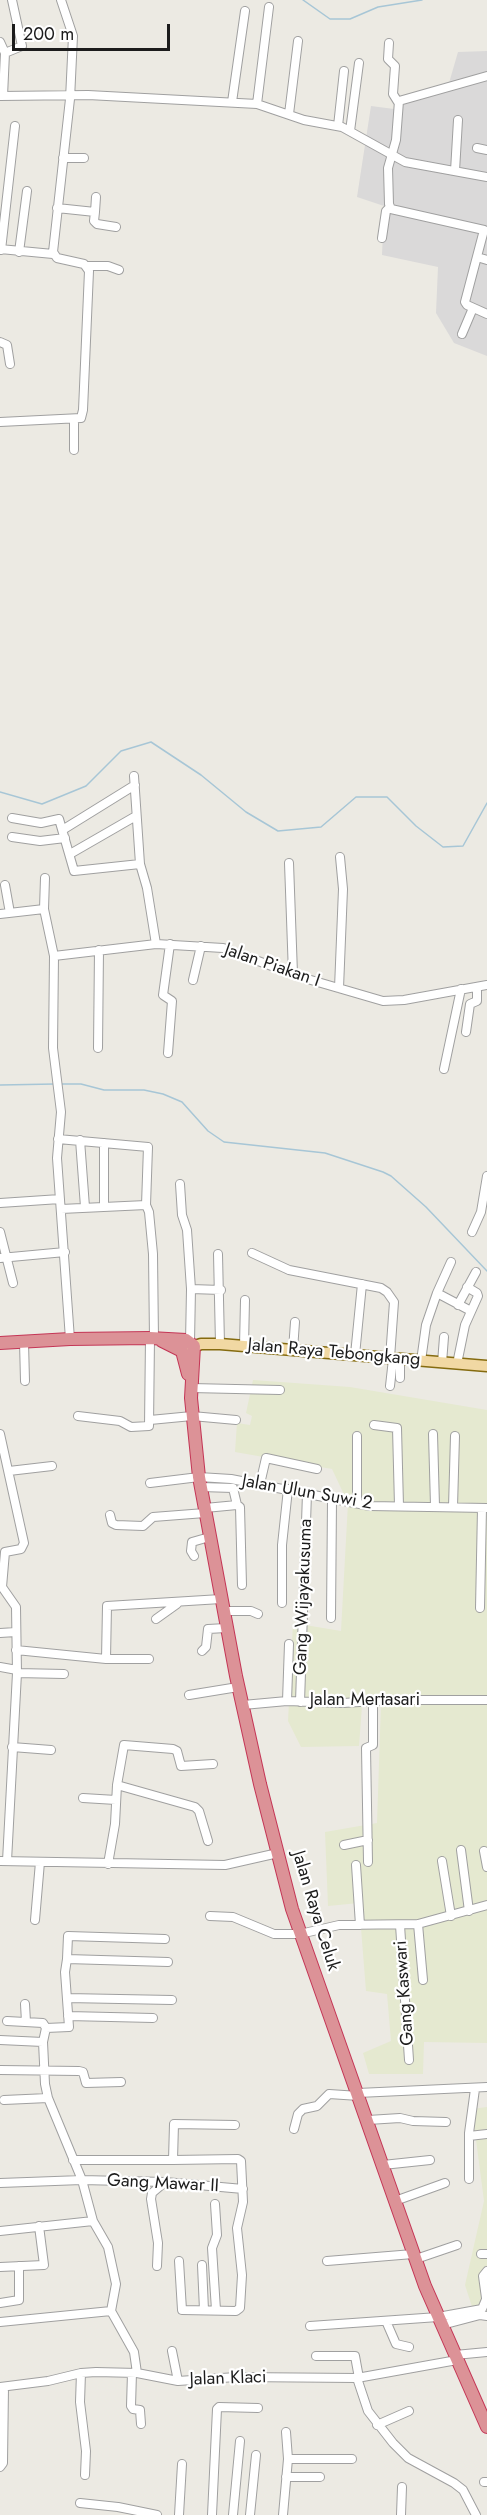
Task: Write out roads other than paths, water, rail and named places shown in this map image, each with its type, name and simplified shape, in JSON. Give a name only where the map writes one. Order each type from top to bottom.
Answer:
[{"type":"highway","points":[[0,1344],[70,1339],[154,1339],[189,1346]]},
{"type":"highway","name":"Jalan Raya Celuk","points":[[189,1346],[192,1416],[200,1482],[226,1628],[278,1853],[300,1934],[368,2120],[414,2257],[487,2427]]},
{"type":"main road","name":"Jalan Raya Tebongkang","points":[[189,1346],[220,1344],[487,1366]]},
{"type":"street","points":[[5,53],[22,46],[12,0]]},
{"type":"street","points":[[53,254],[71,96],[73,36],[61,0]]},
{"type":"street","points":[[257,104],[269,7]]},
{"type":"street","points":[[232,102],[245,12]]},
{"type":"street","points":[[289,114],[298,40]]},
{"type":"street","points":[[0,42],[5,53],[1,96],[71,96],[257,104],[304,120],[338,126],[415,165],[487,177]]},
{"type":"street","points":[[382,238],[386,211],[390,207],[388,164],[393,155],[398,102],[392,93],[395,66],[388,59],[389,43]]},
{"type":"street","points":[[350,131],[358,63]]},
{"type":"street","points":[[338,126],[344,71]]},
{"type":"street","points":[[398,102],[487,76]]},
{"type":"street","points":[[455,171],[458,120]]},
{"type":"street","points":[[15,126],[1,250],[53,254],[57,258],[86,266],[108,266],[119,270]]},
{"type":"street","points":[[477,148],[487,150]]},
{"type":"street","points":[[63,158],[84,158]]},
{"type":"street","points":[[19,252],[27,191]]},
{"type":"street","points":[[96,197],[96,224],[116,227]]},
{"type":"street","points":[[390,207],[396,211],[483,228],[484,232],[465,302],[487,314]]},
{"type":"street","points":[[57,208],[95,212]]},
{"type":"street","points":[[477,257],[487,260]]},
{"type":"street","points":[[0,422],[81,418],[89,276],[86,266]]},
{"type":"street","points":[[462,334],[473,308]]},
{"type":"street","points":[[0,342],[7,345],[10,364]]},
{"type":"street","points":[[74,419],[74,450]]},
{"type":"street","points":[[12,837],[40,841],[65,834],[134,780],[140,864],[147,888],[156,944]]},
{"type":"street","points":[[70,854],[136,816]]},
{"type":"street","points":[[12,818],[40,823],[57,818],[65,834],[75,871],[140,864]]},
{"type":"street","points":[[339,988],[343,889],[340,857]]},
{"type":"street","points":[[289,863],[293,974]]},
{"type":"street","points":[[45,878],[44,909],[54,956],[53,1047],[61,1118],[58,1139],[60,1199],[70,1339]]},
{"type":"street","points":[[5,885],[10,913]]},
{"type":"street","points":[[0,914],[44,909]]},
{"type":"street","name":"Jalan Piakan I","points":[[54,956],[156,944],[227,949],[293,974],[371,998],[391,1001],[487,985]]},
{"type":"street","points":[[168,1053],[172,1001],[163,995],[170,944]]},
{"type":"street","points":[[194,980],[201,946]]},
{"type":"street","points":[[98,1048],[99,950]]},
{"type":"street","points":[[466,1032],[470,1005],[477,1000],[477,987]]},
{"type":"street","points":[[444,1070],[461,989]]},
{"type":"street","points":[[58,1139],[148,1148],[146,1205],[149,1212],[153,1254],[154,1339],[149,1426],[134,1427],[120,1421],[78,1416]]},
{"type":"street","points":[[80,1140],[85,1207]]},
{"type":"street","points":[[104,1143],[104,1206]]},
{"type":"street","points":[[472,1232],[482,1212],[487,1176]]},
{"type":"street","points":[[180,1184],[182,1215],[187,1230],[191,1289],[189,1346]]},
{"type":"street","points":[[0,1203],[60,1199]]},
{"type":"street","points":[[61,1209],[146,1205]]},
{"type":"street","points":[[0,1232],[3,1257],[13,1283]]},
{"type":"street","points":[[3,1257],[65,1252]]},
{"type":"street","points":[[252,1253],[289,1270],[381,1288],[393,1299],[394,1359],[390,1386]]},
{"type":"street","points":[[218,1254],[220,1344]]},
{"type":"street","points":[[421,1361],[424,1330],[451,1262]]},
{"type":"street","points":[[458,1305],[476,1272]]},
{"type":"street","points":[[355,1355],[362,1284]]},
{"type":"street","points":[[457,1364],[465,1325],[478,1295],[467,1287]]},
{"type":"street","points":[[191,1289],[220,1290]]},
{"type":"street","points":[[437,1293],[471,1311]]},
{"type":"street","points":[[244,1346],[245,1300]]},
{"type":"street","points":[[293,1350],[295,1322]]},
{"type":"street","points":[[442,1363],[444,1337]]},
{"type":"street","points":[[24,1342],[25,1381]]},
{"type":"street","points":[[394,1359],[400,1377]]},
{"type":"street","points":[[191,1386],[280,1390]]},
{"type":"street","points":[[150,1420],[192,1416],[236,1420]]},
{"type":"street","points":[[374,1425],[397,1428],[399,1506]]},
{"type":"street","points":[[0,1434],[24,1543],[23,1548],[7,1550],[2,1554],[2,1587],[15,1604],[17,1671],[3,1861],[225,1865],[278,1853]]},
{"type":"street","points":[[433,1434],[435,1506]]},
{"type":"street","points":[[357,1436],[357,1503]]},
{"type":"street","points":[[453,1507],[455,1436]]},
{"type":"street","points":[[260,1484],[266,1458],[317,1469]]},
{"type":"street","points":[[9,1471],[52,1466]]},
{"type":"street","points":[[150,1483],[200,1482],[233,1488],[237,1505],[240,1507],[242,1585]]},
{"type":"street","name":"Jalan Ulun Suwi 2","points":[[200,1482],[260,1484],[332,1500],[383,1507],[484,1508]]},
{"type":"street","points":[[282,1603],[282,1545],[288,1489]]},
{"type":"street","name":"Gang Wijayakusuma","points":[[300,1702],[307,1493]]},
{"type":"street","points":[[331,1618],[332,1500]]},
{"type":"street","points":[[110,1515],[112,1523],[116,1525],[143,1526],[153,1517],[237,1505]]},
{"type":"street","points":[[480,1608],[484,1508]]},
{"type":"street","points":[[194,1556],[191,1551],[192,1542],[206,1538]]},
{"type":"street","points":[[156,1619],[176,1604],[222,1604],[258,1614]]},
{"type":"street","points":[[106,1659],[107,1606],[222,1604]]},
{"type":"street","points":[[202,1651],[206,1647],[208,1629],[226,1628]]},
{"type":"street","points":[[0,1633],[16,1632]]},
{"type":"street","points":[[287,1701],[289,1644]]},
{"type":"street","points":[[16,1650],[106,1659],[149,1659]]},
{"type":"street","points":[[0,1667],[17,1671],[64,1674]]},
{"type":"street","points":[[189,1695],[238,1687]]},
{"type":"street","name":"Jalan Mertasari","points":[[243,1706],[287,1701],[373,1703],[392,1700],[487,1700]]},
{"type":"street","points":[[368,1862],[366,1748],[372,1746],[373,1703]]},
{"type":"street","points":[[108,1864],[117,1785],[123,1749],[126,1744],[175,1750],[181,1766],[213,1764]]},
{"type":"street","points":[[12,1747],[51,1750]]},
{"type":"street","points":[[0,1783],[10,1784]]},
{"type":"street","points":[[117,1785],[195,1807],[199,1811],[208,1841]]},
{"type":"street","points":[[83,1798],[116,1800]]},
{"type":"street","points":[[344,1845],[368,1840]]},
{"type":"street","points":[[461,1850],[469,1911]]},
{"type":"street","points":[[484,1851],[487,1867]]},
{"type":"street","points":[[442,1861],[451,1916]]},
{"type":"street","points":[[35,1920],[40,1862]]},
{"type":"street","points":[[356,1865],[360,1925]]},
{"type":"street","points":[[210,1916],[233,1917],[278,1935],[300,1934],[339,1925],[418,1924],[487,1905]]},
{"type":"street","points":[[418,1924],[423,1980]]},
{"type":"street","name":"Gang Kaswari","points":[[400,1925],[409,2060]]},
{"type":"street","points":[[46,2028],[67,2028],[65,1972],[68,1936],[165,1939]]},
{"type":"street","points":[[67,1959],[168,1962]]},
{"type":"street","points":[[67,1998],[172,2000]]},
{"type":"street","points":[[25,2004],[26,2022]]},
{"type":"street","points":[[68,2016],[153,2018]]},
{"type":"street","points":[[8,2021],[43,2023],[46,2028],[43,2042],[48,2098],[82,2180],[93,2221],[108,2247],[112,2260],[116,2284],[111,2311],[134,2352],[131,2406],[133,2409],[140,2410],[141,2424]]},
{"type":"street","points":[[0,2040],[43,2042]]},
{"type":"street","points":[[0,2070],[79,2071],[83,2072],[86,2083],[121,2082]]},
{"type":"street","points":[[294,2129],[298,2114],[303,2109],[317,2106],[329,2094],[358,2095],[487,2087]]},
{"type":"street","points":[[469,2179],[469,2136],[475,2089]]},
{"type":"street","points":[[4,2100],[48,2098]]},
{"type":"street","points":[[368,2120],[400,2118],[413,2121],[446,2121]]},
{"type":"street","points":[[173,2160],[174,2124],[235,2125]]},
{"type":"street","points":[[469,2136],[487,2134]]},
{"type":"street","points":[[73,2160],[239,2159],[243,2170],[243,2207],[237,2228],[242,2275],[240,2306],[236,2311],[181,2309],[179,2261]]},
{"type":"street","points":[[383,2165],[430,2160]]},
{"type":"street","name":"Gang Mawar II","points":[[0,2183],[82,2180],[165,2182],[243,2189]]},
{"type":"street","points":[[157,2266],[158,2249],[151,2199],[152,2193],[165,2182]]},
{"type":"street","points":[[395,2201],[445,2182]]},
{"type":"street","points":[[215,2204],[218,2235],[212,2248],[216,2310]]},
{"type":"street","points":[[0,2231],[93,2221]]},
{"type":"street","points":[[0,2267],[44,2265],[39,2226]]},
{"type":"street","points":[[327,2261],[414,2257],[457,2245]]},
{"type":"street","points":[[202,2265],[204,2310]]},
{"type":"street","points":[[0,2303],[19,2300],[18,2266]]},
{"type":"street","points":[[442,2322],[482,2309],[487,2297],[483,2276],[487,2271]]},
{"type":"street","points":[[0,2322],[111,2311]]},
{"type":"street","points":[[310,2325],[386,2321],[442,2322],[480,2315],[487,2316]]},
{"type":"street","points":[[386,2321],[396,2344],[409,2347]]},
{"type":"street","points":[[172,2351],[178,2381]]},
{"type":"street","name":"Jalan Klaci","points":[[2,2387],[48,2381],[81,2373],[134,2373],[178,2381],[236,2377],[358,2378],[487,2352]]},
{"type":"street","points":[[316,2356],[355,2355],[361,2395],[377,2425],[408,2458],[454,2482],[463,2490],[476,2515]]},
{"type":"street","points":[[81,2373],[80,2402],[86,2451],[85,2475]]},
{"type":"street","points":[[0,2467],[3,2463],[2,2387]]},
{"type":"street","points":[[212,2515],[217,2409],[219,2407],[258,2408]]},
{"type":"street","points":[[377,2425],[409,2411]]},
{"type":"street","points":[[283,2515],[288,2459],[286,2432]]},
{"type":"street","points":[[238,2515],[233,2515],[240,2441]]},
{"type":"street","points":[[250,2515],[256,2456]]},
{"type":"street","points":[[288,2459],[352,2458]]},
{"type":"street","points":[[179,2515],[182,2464]]},
{"type":"street","points":[[286,2476],[320,2477]]},
{"type":"street","points":[[400,2515],[402,2487]]},
{"type":"street","points":[[80,2503],[118,2507],[157,2515]]},
{"type":"waterway","points":[[303,0],[330,19],[350,19],[378,7],[422,0]]},
{"type":"waterway","points":[[0,792],[42,804],[86,786],[121,751],[151,742],[201,775],[246,812],[278,831],[321,827],[356,797],[387,797],[416,826],[443,847],[463,846],[487,803]]},
{"type":"waterway","points":[[0,1085],[55,1084]]},
{"type":"waterway","points":[[60,1084],[81,1084],[104,1090],[144,1090],[163,1094],[182,1102],[208,1131],[224,1142],[325,1153],[383,1172],[391,1176],[426,1207],[487,1271]]}]
